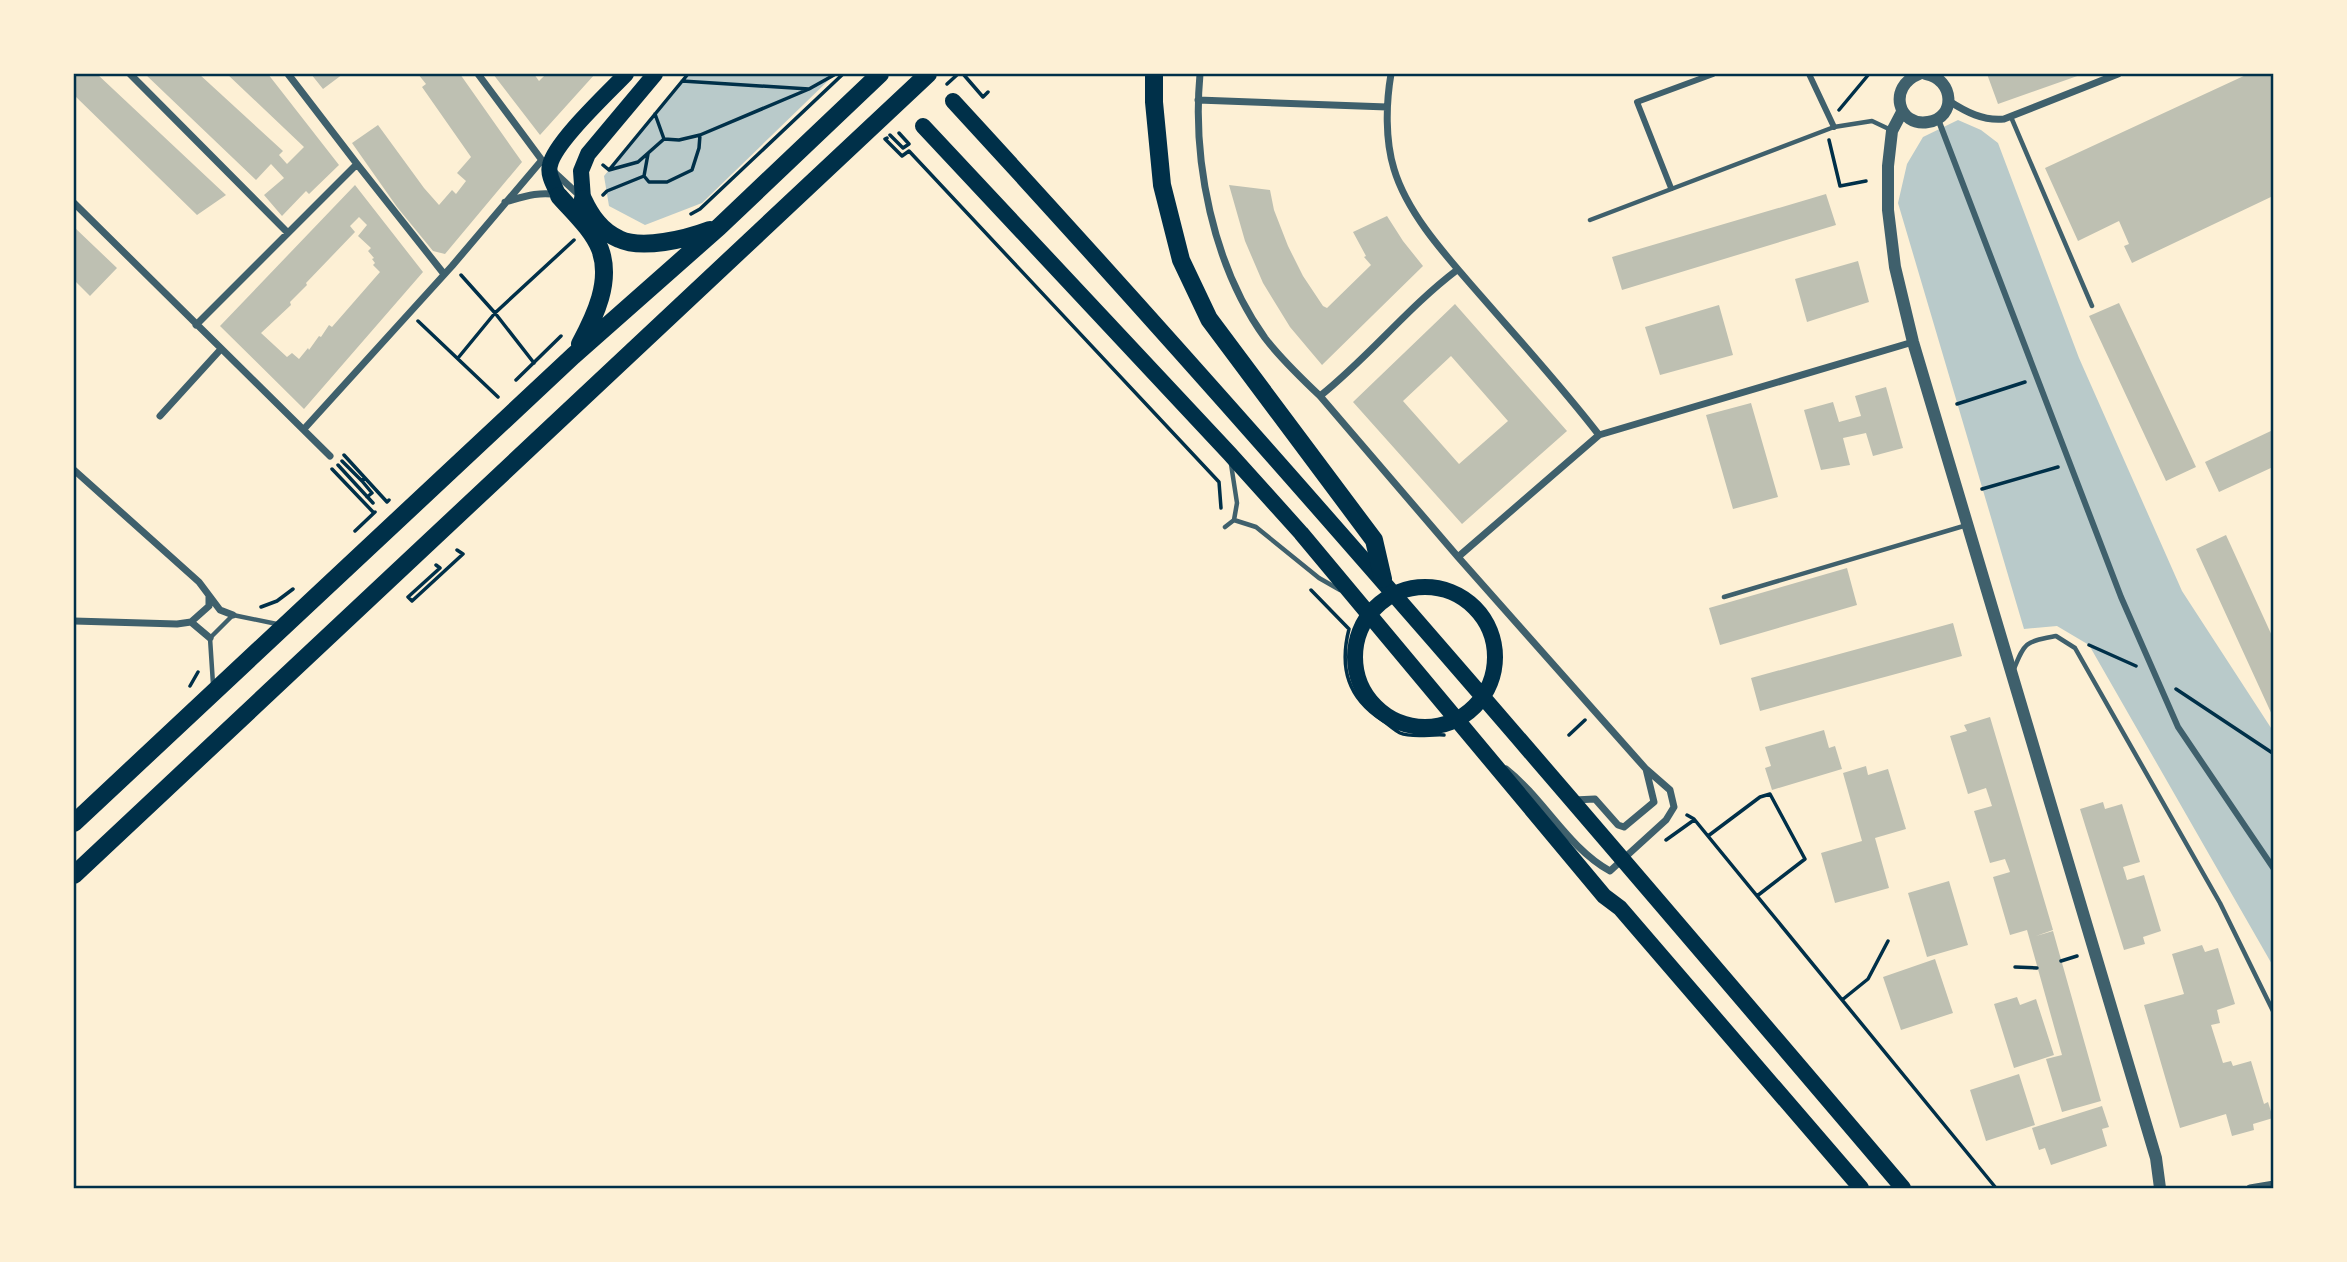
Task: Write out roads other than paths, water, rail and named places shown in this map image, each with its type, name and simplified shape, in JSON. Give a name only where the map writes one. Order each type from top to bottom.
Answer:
[{"type":"highway","points":[[74,823],[573,356],[719,227],[880,74]]},
{"type":"highway","points":[[74,875],[928,74]]},
{"type":"highway","points":[[1154,74],[1161,185],[1181,260],[1209,319],[1374,540],[1389,586]]},
{"type":"highway","points":[[558,190],[600,248],[604,266],[596,315],[573,356]]},
{"type":"highway","points":[[590,194],[594,220],[620,240],[682,240],[719,227]]},
{"type":"main road","points":[[558,190],[545,164],[626,74]]},
{"type":"main road","points":[[590,194],[581,171],[588,155],[655,74]]},
{"type":"main road","points":[[953,101],[1389,586],[1903,1188]]},
{"type":"main road","points":[[923,126],[1229,453],[1364,608],[1604,897],[1620,908],[1861,1188]]},
{"type":"main road","points":[[1389,586],[1436,588],[1458,596],[1476,610],[1489,629],[1495,651],[1493,674],[1483,697],[1469,712],[1457,719],[1426,728],[1404,724],[1383,714],[1367,698],[1357,676],[1354,653],[1364,608],[1389,586]]},
{"type":"street","points":[[130,74],[288,233]]},
{"type":"street","points":[[288,74],[444,274]]},
{"type":"street","points":[[304,429],[452,266],[504,202],[545,164],[478,74]]},
{"type":"street","points":[[1200,74],[1198,100],[1204,175],[1219,248],[1242,299],[1265,338],[1320,396],[1646,769],[1670,790],[1674,807],[1666,820],[1610,871],[1593,862],[1524,783],[1482,751]]},
{"type":"street","points":[[1391,74],[1387,107],[1393,168],[1405,194],[1429,233],[1457,270],[1599,435]]},
{"type":"street","points":[[1671,188],[1637,102],[1713,74]]},
{"type":"street","points":[[1809,74],[1833,123]]},
{"type":"street","points":[[1912,75],[1901,88],[1899,100],[1902,112],[1914,121],[1930,122],[1943,115],[1949,101],[1946,86],[1931,74]]},
{"type":"street","points":[[1949,101],[1966,112],[1991,120],[2011,116],[2118,74]]},
{"type":"street","points":[[1198,100],[1387,107]]},
{"type":"street","points":[[1902,112],[1892,131],[1888,166],[1888,210],[1895,267],[1913,342],[2156,1158],[2160,1188]]},
{"type":"street","points":[[1938,118],[2121,597],[2178,727],[2273,869]]},
{"type":"street","points":[[196,325],[356,164]]},
{"type":"street","points":[[558,190],[581,171]]},
{"type":"street","points":[[504,202],[558,190],[590,194]]},
{"type":"street","points":[[74,203],[333,457]]},
{"type":"street","points":[[1320,396],[1436,286],[1457,270]]},
{"type":"street","points":[[1458,557],[1599,435],[1913,342]]},
{"type":"street","points":[[160,416],[221,349]]},
{"type":"street","points":[[74,470],[199,582],[220,610],[233,615]]},
{"type":"street","points":[[74,621],[177,624],[191,622],[209,606],[209,596]]},
{"type":"street","points":[[191,622],[210,638]]},
{"type":"street","points":[[1573,800],[1595,799],[1618,825],[1624,827],[1654,802],[1646,769]]},
{"type":"street","points":[[2250,1188],[2272,1186]]},
{"type":"lane","points":[[2011,116],[2092,306]]},
{"type":"lane","points":[[1590,220],[1833,123],[1872,121],[1892,131]]},
{"type":"lane","points":[[1225,527],[1234,520],[1237,503],[1229,453]]},
{"type":"lane","points":[[2273,505],[2273,510]]},
{"type":"lane","points":[[1234,520],[1256,527],[1320,578],[1364,608]]},
{"type":"lane","points":[[1724,597],[1968,525]]},
{"type":"lane","points":[[214,692],[210,638],[233,615],[285,626]]},
{"type":"lane","points":[[2012,673],[2023,646],[2034,640],[2056,636],[2076,648],[2220,903],[2273,1013]]}]
